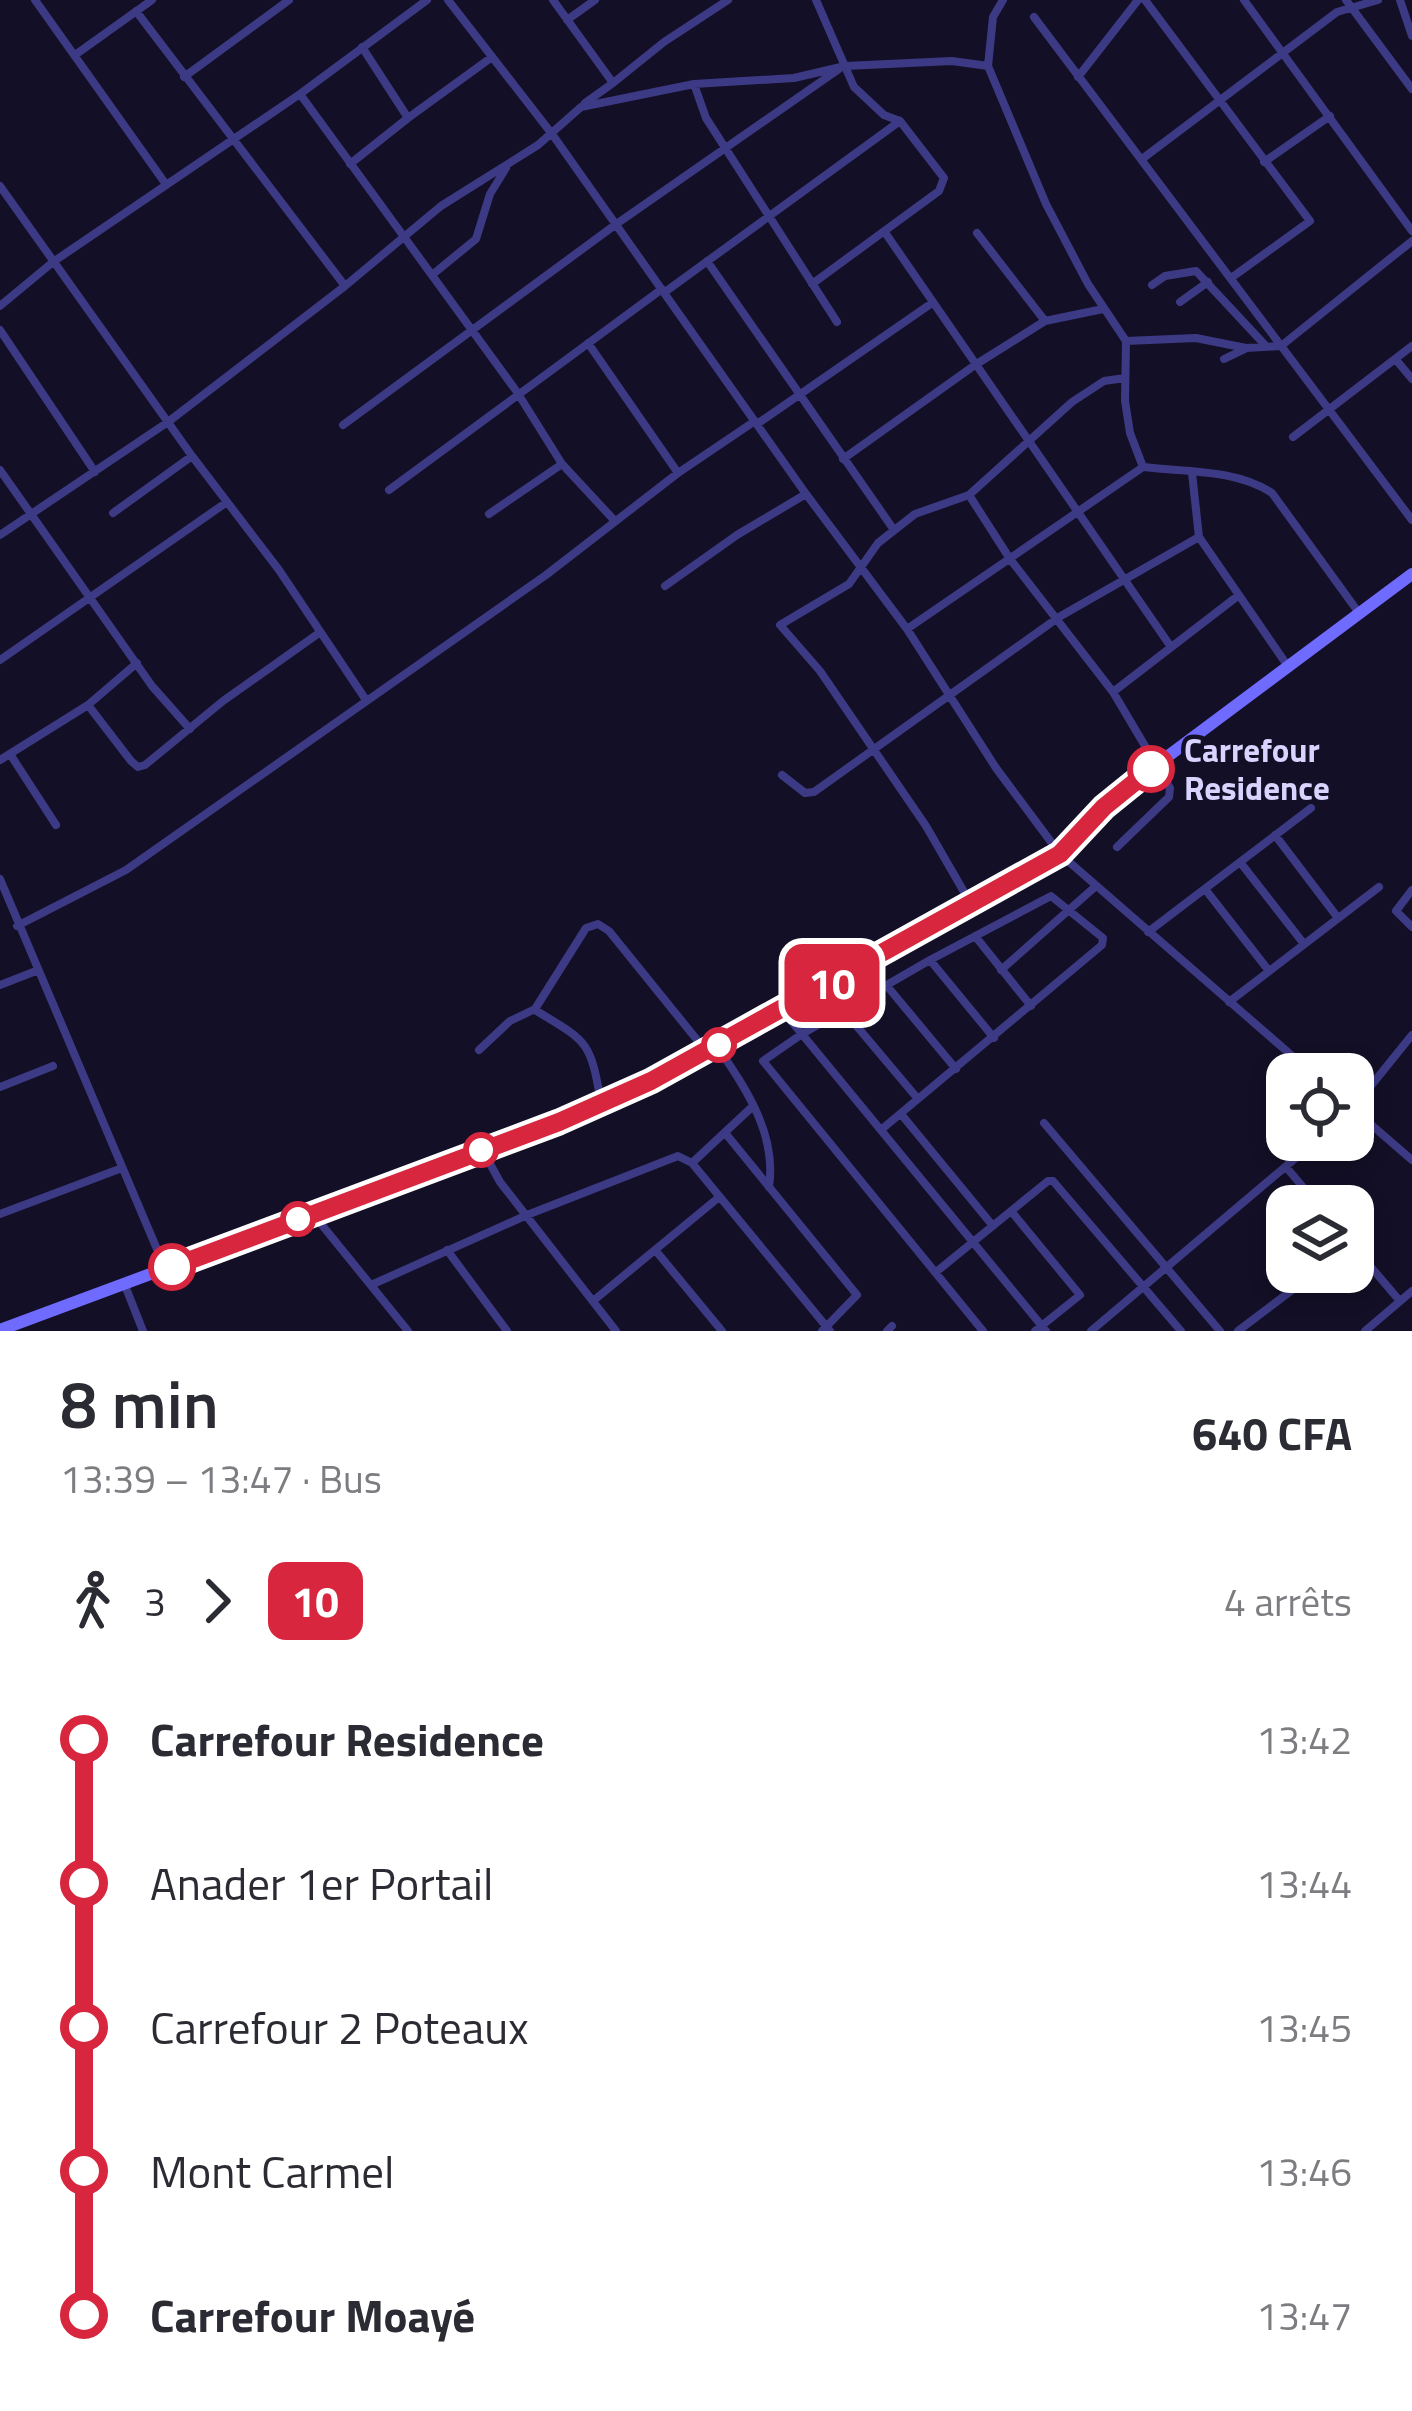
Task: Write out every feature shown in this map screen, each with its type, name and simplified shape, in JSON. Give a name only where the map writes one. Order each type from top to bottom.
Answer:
[{"type":"street","points":[[35,0],[165,183]]},
{"type":"street","points":[[75,56],[152,0]]},
{"type":"street","points":[[184,77],[289,0]]},
{"type":"street","points":[[0,306],[53,262],[300,94],[427,0]]},
{"type":"street","points":[[448,0],[551,134],[806,494],[908,629],[996,768],[1060,854],[1288,1053]]},
{"type":"street","points":[[554,0],[613,83]]},
{"type":"street","points":[[567,20],[595,0]]},
{"type":"street","points":[[0,536],[168,422],[441,206],[551,134],[664,42],[728,0]]},
{"type":"street","points":[[812,284],[939,191],[944,178],[900,121],[884,115],[854,87],[816,0]]},
{"type":"street","points":[[1004,0],[993,17],[988,66],[1046,204],[1103,309],[1126,341],[1130,433],[1143,467]]},
{"type":"street","points":[[1078,77],[1142,0],[1310,222],[1231,278]]},
{"type":"street","points":[[1244,0],[1412,231]]},
{"type":"street","points":[[1142,159],[1348,4],[1378,0]]},
{"type":"street","points":[[1400,0],[1412,36]]},
{"type":"street","points":[[1348,4],[1412,89]]},
{"type":"street","points":[[136,11],[345,286]]},
{"type":"street","points":[[1034,17],[1412,520]]},
{"type":"street","points":[[362,47],[408,118]]},
{"type":"street","points":[[350,164],[492,57]]},
{"type":"street","points":[[581,107],[694,84],[794,78],[844,65],[952,61],[988,66]]},
{"type":"street","points":[[343,424],[844,65]]},
{"type":"street","points":[[694,84],[725,151],[837,322]]},
{"type":"street","points":[[300,94],[517,392],[562,464],[614,520]]},
{"type":"street","points":[[1264,162],[1330,116]]},
{"type":"street","points":[[389,490],[517,392],[769,219],[900,121]]},
{"type":"street","points":[[432,275],[476,239],[490,194],[506,166]]},
{"type":"street","points":[[0,186],[279,570],[366,700]]},
{"type":"street","points":[[884,231],[1171,647]]},
{"type":"street","points":[[977,233],[1045,321]]},
{"type":"street","points":[[1126,341],[1196,338],[1246,348],[1281,346],[1411,244]]},
{"type":"street","points":[[707,262],[894,530]]},
{"type":"street","points":[[1152,285],[1165,276],[1192,270],[1266,346]]},
{"type":"street","points":[[1180,302],[1208,282]]},
{"type":"street","points":[[17,926],[126,870],[546,575],[677,473],[932,303]]},
{"type":"street","points":[[843,459],[974,365],[1045,321],[1103,309]]},
{"type":"street","points":[[0,330],[95,472]]},
{"type":"street","points":[[588,343],[677,473]]},
{"type":"street","points":[[1293,437],[1412,346]]},
{"type":"street","points":[[1224,359],[1246,348]]},
{"type":"street","points":[[1397,361],[1412,379]]},
{"type":"street","points":[[971,904],[926,826],[820,671],[780,625],[849,584],[894,530],[915,514],[969,495],[1072,402],[1104,380],[1125,378]]},
{"type":"street","points":[[113,513],[192,456]]},
{"type":"street","points":[[489,514],[562,464]]},
{"type":"street","points":[[908,629],[1143,467],[1248,479],[1272,493],[1359,613]]},
{"type":"street","points":[[0,470],[137,663],[190,729]]},
{"type":"street","points":[[1192,473],[1199,537],[1287,665]]},
{"type":"street","points":[[665,586],[806,494]]},
{"type":"street","points":[[969,495],[1010,559],[1113,692],[1171,792],[1117,847]]},
{"type":"street","points":[[0,660],[227,502]]},
{"type":"street","points":[[782,775],[805,793],[814,792],[1058,617],[1199,537]]},
{"type":"street","points":[[0,1330],[602,1104],[783,1011],[1060,854],[1104,807],[1155,765],[1412,574]]},
{"type":"street","points":[[1113,692],[1239,595]]},
{"type":"street","points":[[88,705],[138,767],[319,633]]},
{"type":"street","points":[[0,760],[88,705],[137,663]]},
{"type":"street","points":[[10,754],[56,825]]},
{"type":"street","points":[[1148,932],[1310,808]]},
{"type":"street","points":[[1275,836],[1338,918]]},
{"type":"street","points":[[1240,862],[1304,944]]},
{"type":"street","points":[[0,879],[165,1269]]},
{"type":"street","points":[[1001,970],[1096,886]]},
{"type":"street","points":[[1229,1002],[1379,886]]},
{"type":"street","points":[[1205,889],[1269,971]]},
{"type":"street","points":[[1412,890],[1396,913],[1412,926]]},
{"type":"street","points":[[881,1129],[1104,942],[1051,896],[930,960],[766,1057],[764,1066],[983,1331]]},
{"type":"street","points":[[479,1051],[510,1021],[535,1010],[586,928],[598,925],[609,931],[743,1084],[770,1147],[769,1188]]},
{"type":"street","points":[[975,936],[1031,1006]]},
{"type":"street","points":[[930,960],[994,1038]]},
{"type":"street","points":[[0,985],[37,971]]},
{"type":"street","points":[[887,986],[956,1069]]},
{"type":"street","points":[[535,1010],[582,1038],[589,1048],[602,1104]]},
{"type":"street","points":[[783,1011],[1041,1329],[1080,1295],[1011,1211]]},
{"type":"street","points":[[844,1011],[918,1100]]},
{"type":"street","points":[[1374,1083],[1412,1035]]},
{"type":"street","points":[[0,1087],[53,1066]]},
{"type":"street","points":[[692,1163],[752,1106]]},
{"type":"street","points":[[901,1114],[993,1226]]},
{"type":"street","points":[[1044,1123],[1220,1331]]},
{"type":"street","points":[[1374,1127],[1412,1160]]},
{"type":"street","points":[[371,1286],[527,1215],[678,1156],[692,1163],[826,1330],[857,1295],[726,1134]]},
{"type":"street","points":[[482,1150],[500,1182],[616,1331]]},
{"type":"street","points":[[1091,1331],[1293,1161]]},
{"type":"street","points":[[1286,1167],[1301,1185]]},
{"type":"street","points":[[0,1214],[122,1168]]},
{"type":"street","points":[[936,1272],[1048,1181],[1057,1183],[1181,1331]]},
{"type":"street","points":[[593,1301],[718,1198]]},
{"type":"street","points":[[313,1214],[408,1331]]},
{"type":"street","points":[[447,1250],[507,1331]]},
{"type":"street","points":[[656,1251],[722,1331]]},
{"type":"street","points":[[1374,1271],[1399,1300]]},
{"type":"street","points":[[124,1283],[142,1331]]},
{"type":"street","points":[[1365,1331],[1412,1291]]},
{"type":"street","points":[[1238,1331],[1288,1293]]},
{"type":"bus line","name":"10","points":[[172,1267],[559,1122],[651,1081],[1060,854],[1104,807],[1151,769]]},
{"type":"place","name":"Carrefour Residence","points":[[1151,769]]}]
